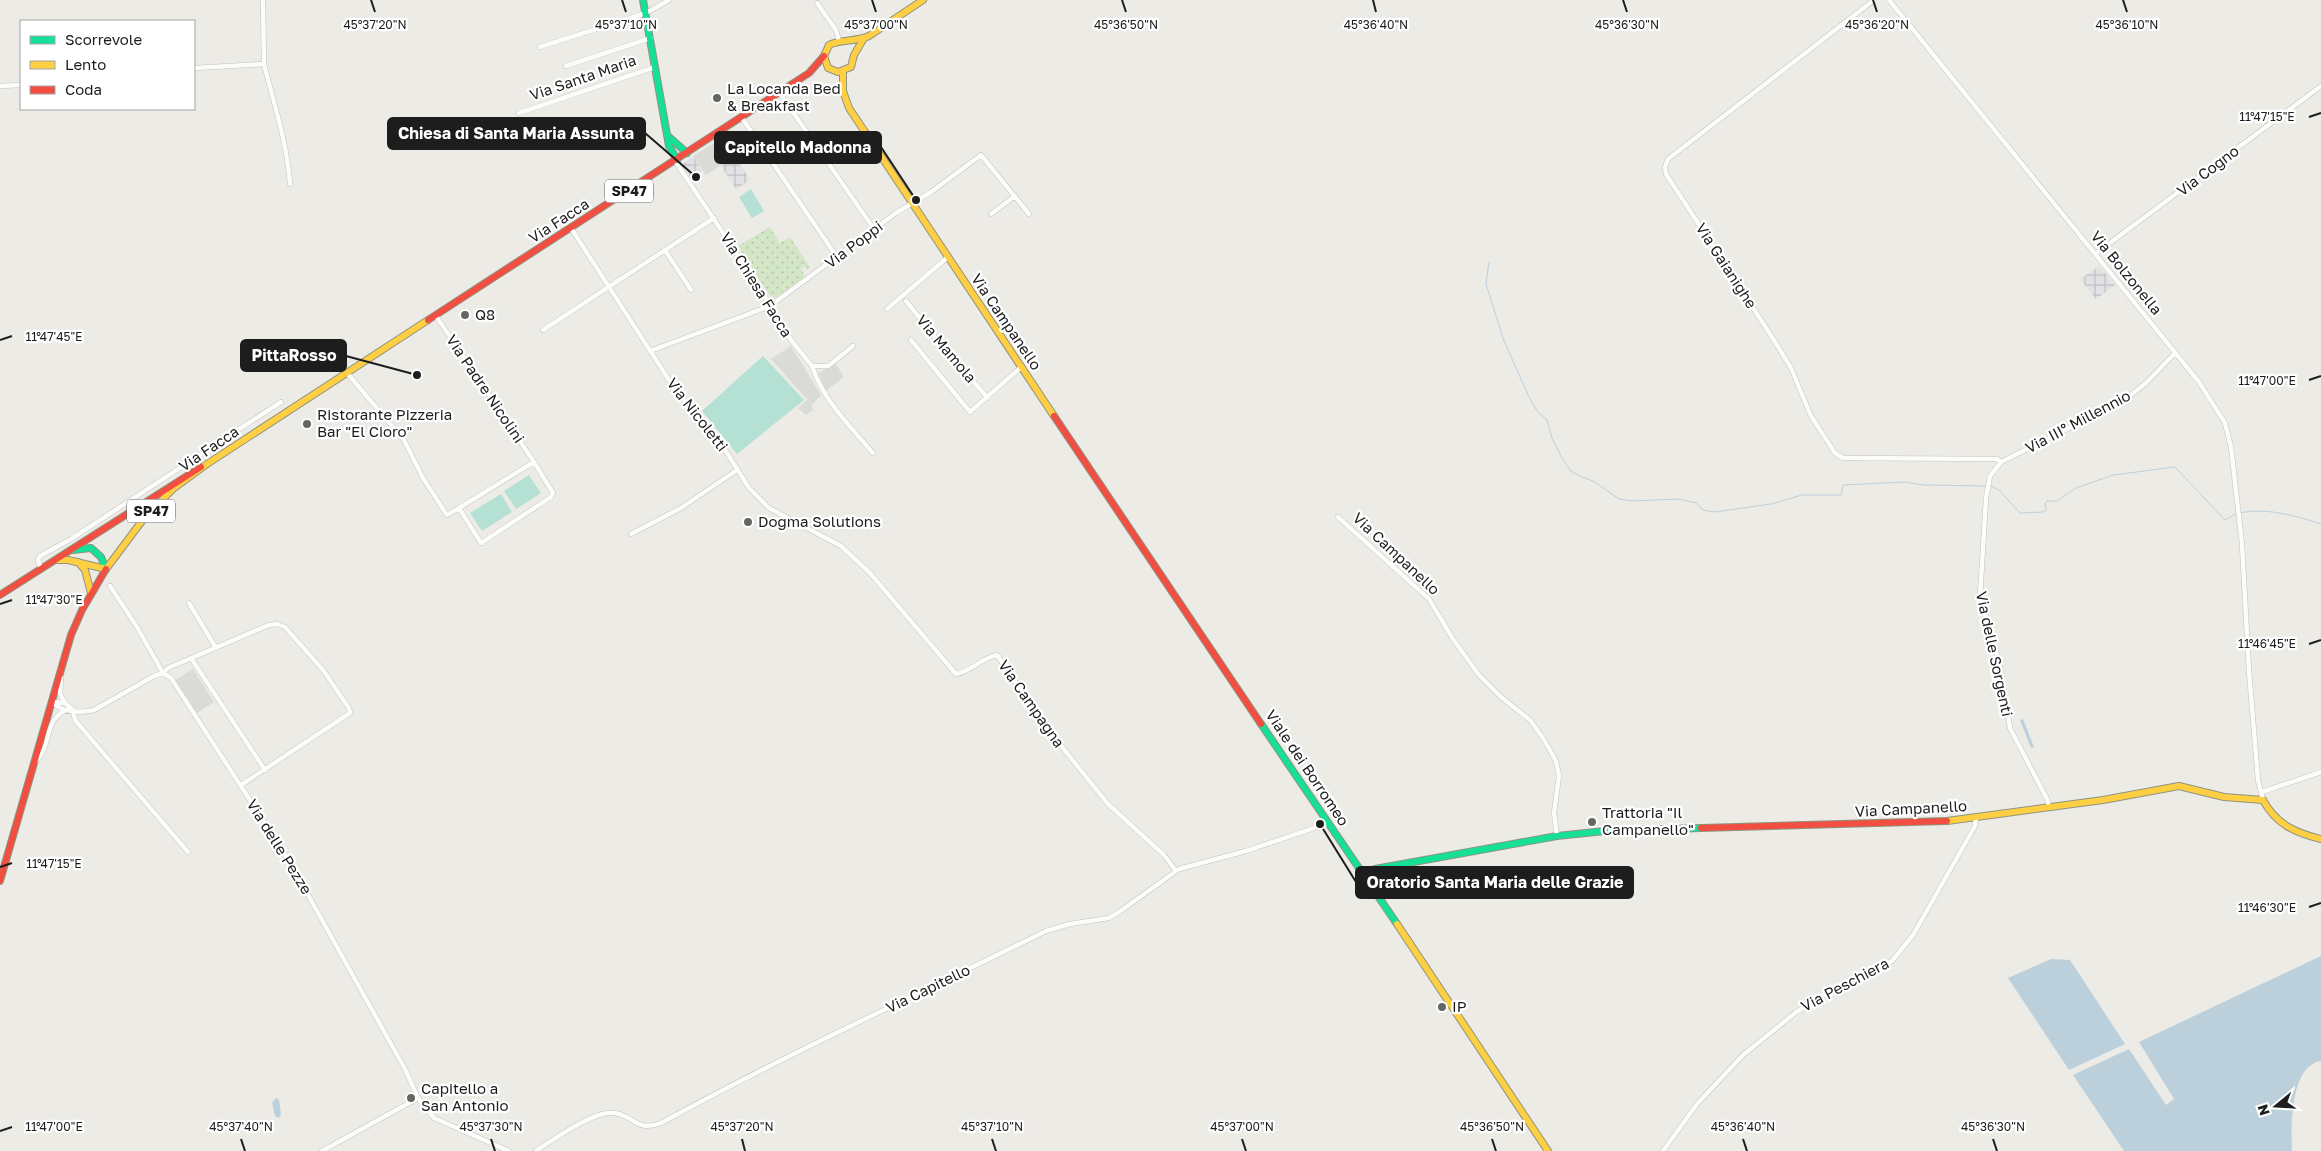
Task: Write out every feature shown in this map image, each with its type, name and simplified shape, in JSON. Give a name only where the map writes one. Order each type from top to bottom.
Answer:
[{"type":"main road","name":"Via Santa Maria","points":[[643,0],[671,152],[676,161]]},
{"type":"main road","points":[[846,43],[864,38],[923,0]]},
{"type":"main road","points":[[843,72],[851,67],[854,55],[864,38]]},
{"type":"main road","points":[[839,41],[846,43],[853,49],[854,55]]},
{"type":"main road","name":"SP47","points":[[824,56],[829,45],[839,41]]},
{"type":"main road","points":[[824,56],[825,63],[830,70]]},
{"type":"main road","name":"Via Facca","points":[[809,73],[824,56]]},
{"type":"main road","name":"Via Facca","points":[[106,569],[158,502],[207,464],[809,73],[817,70],[830,70]]},
{"type":"main road","name":"SP47","points":[[830,70],[843,72]]},
{"type":"main road","name":"Via Campanello","points":[[843,72],[843,91],[849,108],[1043,401]]},
{"type":"main road","points":[[669,137],[687,153]]},
{"type":"main road","name":"Viale dei Borromeo","points":[[1043,401],[1087,463],[1180,606],[1364,874],[1548,1151]]},
{"type":"main road","points":[[0,595],[194,470],[207,464]]},
{"type":"main road","points":[[70,550],[91,548],[101,557],[106,569]]},
{"type":"main road","points":[[56,560],[78,562],[106,569]]},
{"type":"main road","points":[[78,562],[85,570],[91,593]]},
{"type":"main road","name":"SP47","points":[[0,881],[71,635],[91,593],[106,569]]},
{"type":"main road","name":"Via Campanello","points":[[1364,874],[1375,870],[1556,836],[1605,831],[1938,822],[2103,800],[2179,786],[2224,797],[2262,796]]},
{"type":"main road","points":[[2262,796],[2269,813],[2282,825],[2303,835],[2321,839]]},
{"type":"street","points":[[263,0],[264,64],[279,121],[290,184]]},
{"type":"street","points":[[540,47],[646,13],[669,0]]},
{"type":"street","name":"Via Gaianighe","points":[[1874,0],[1668,159],[1665,167],[1666,174],[1791,368],[1811,416],[1835,453],[1843,458],[1964,458],[1996,459],[2001,462]]},
{"type":"street","name":"Via Bolzonella","points":[[1889,0],[2211,398],[2225,422],[2232,447],[2236,484],[2258,780],[2262,796]]},
{"type":"street","points":[[817,2],[836,30],[839,41]]},
{"type":"street","points":[[566,66],[651,38]]},
{"type":"street","points":[[195,68],[264,64]]},
{"type":"street","name":"Via Santa Maria","points":[[519,113],[655,67]]},
{"type":"street","points":[[0,86],[20,84]]},
{"type":"street","name":"Via Cogno","points":[[2095,254],[2321,86]]},
{"type":"street","points":[[779,92],[874,229]]},
{"type":"street","points":[[742,118],[837,257]]},
{"type":"street","name":"Via Poppi","points":[[650,352],[770,306],[874,229],[982,155],[985,156],[1029,214]]},
{"type":"street","name":"Via Chiesa Facca","points":[[676,161],[791,340],[812,366],[816,380],[827,398],[873,453]]},
{"type":"street","points":[[991,214],[1015,196]]},
{"type":"street","points":[[543,330],[714,218]]},
{"type":"street","name":"Via Nicoletti","points":[[571,228],[650,352],[727,453],[749,488],[769,508],[841,546],[859,563]]},
{"type":"street","points":[[665,250],[691,290]]},
{"type":"street","points":[[887,309],[948,257]]},
{"type":"street","name":"Via Mamola","points":[[906,301],[947,352],[987,397]]},
{"type":"street","name":"Via Padre Nicolini","points":[[436,316],[552,490],[551,497],[481,543],[459,508]]},
{"type":"street","name":"Via Mamola","points":[[911,340],[970,412],[1021,366]]},
{"type":"street","points":[[812,366],[828,366],[853,346]]},
{"type":"street","name":"Via III° Millennio","points":[[2001,462],[2123,401],[2146,383],[2175,353]]},
{"type":"street","points":[[347,373],[404,440],[423,478],[447,515],[534,462]]},
{"type":"street","points":[[41,568],[38,560],[40,556],[95,524],[281,402]]},
{"type":"street","name":"Via delle Sorgenti","points":[[2001,462],[1990,476],[1988,491],[1980,584],[1983,611],[1999,661],[2010,728],[2047,799],[2049,807]]},
{"type":"street","points":[[631,534],[681,508],[737,470]]},
{"type":"street","name":"Via Campanello","points":[[1338,517],[1429,598],[1453,639],[1479,675],[1501,697],[1530,720],[1543,738],[1556,761],[1559,776],[1554,813],[1556,836]]},
{"type":"street","name":"Via Campagna","points":[[859,563],[956,674],[964,673],[989,657],[997,656],[1046,727],[1108,804],[1164,855],[1176,870]]},
{"type":"street","name":"Via delle Pezze","points":[[110,586],[137,627],[163,673],[171,678],[241,785],[317,910],[406,1069],[418,1098],[434,1118],[509,1151]]},
{"type":"street","points":[[188,603],[216,648]]},
{"type":"street","name":"Via delle Pezze","points":[[66,710],[84,712],[94,710],[154,676],[163,673],[168,668],[191,658],[269,625],[277,624],[285,627],[323,670],[349,708],[350,713],[347,717],[241,785]]},
{"type":"street","points":[[68,648],[60,690],[65,703],[73,710],[72,714],[75,720],[188,852]]},
{"type":"street","points":[[191,658],[265,770]]},
{"type":"street","points":[[53,702],[65,703]]},
{"type":"street","points":[[53,702],[58,708],[66,710]]},
{"type":"street","points":[[35,762],[42,754],[53,719],[66,710]]},
{"type":"street","points":[[2262,796],[2321,772]]},
{"type":"street","name":"Via Peschiera","points":[[1663,1151],[1697,1104],[1743,1055],[1795,1013],[1827,993],[1892,961],[1898,955],[1913,935],[1975,826],[1976,818]]},
{"type":"street","name":"Via Capitello","points":[[536,1151],[600,1114],[615,1113],[642,1127],[651,1127],[661,1123],[806,1046],[853,1026],[1046,932],[1070,924],[1109,918],[1176,870],[1246,851],[1329,823]]},
{"type":"street","points":[[322,1151],[418,1098]]},
{"type":"green space","points":[[751,189],[764,211],[752,218],[739,197]]},
{"type":"green space","points":[[770,227],[780,243],[790,237],[810,267],[807,269],[805,266],[801,269],[805,277],[773,299],[738,246]]},
{"type":"green space","points":[[763,356],[804,400],[737,454],[702,411]]},
{"type":"green space","points":[[529,475],[541,493],[516,509],[504,491]]},
{"type":"green space","points":[[501,494],[512,512],[482,531],[470,513]]},
{"type":"shaded area","points":[[726,136],[738,154],[706,175],[693,156]]},
{"type":"shaded area","points":[[735,157],[750,180],[736,189],[721,166]]},
{"type":"shaded area","points":[[690,158],[695,159],[702,171],[691,179],[683,164]]},
{"type":"shaded area","points":[[2099,266],[2115,285],[2096,299],[2080,279]]},
{"type":"shaded area","points":[[791,346],[821,395],[811,406],[813,410],[806,415],[798,408],[808,399],[771,359]]},
{"type":"shaded area","points":[[836,364],[844,377],[826,391],[818,373]]},
{"type":"shaded area","points":[[193,669],[214,702],[197,713],[175,680]]},
{"type":"water","points":[[2023,719],[2034,747],[2031,748],[2020,720]]},
{"type":"water","points":[[2321,956],[2321,1061],[2311,1065],[2303,1073],[2298,1085],[2294,1098],[2292,1151],[2124,1151],[2073,1075],[2129,1049],[2166,1105],[2174,1099],[2139,1042]]},
{"type":"water","points":[[2051,959],[2070,960],[2125,1044],[2069,1070],[2008,978]]},
{"type":"water","points":[[276,1098],[279,1100],[281,1114],[279,1118],[275,1116],[272,1103]]},
{"type":"waterway","points":[[1489,262],[1486,284],[1504,341],[1529,397],[1537,411],[1547,420],[1552,438],[1563,460],[1571,471],[1595,482],[1619,499],[1632,501],[1679,499],[1696,503],[1703,510],[1715,512],[1771,504],[1802,495],[1841,495],[1843,485],[1904,482],[1924,485],[1987,486]]},
{"type":"waterway","points":[[1991,486],[1999,490],[2020,513],[2043,512],[2046,510],[2045,504],[2047,501],[2057,501],[2076,488],[2113,475],[2175,467],[2225,520],[2236,514]]},
{"type":"waterway","points":[[2240,513],[2250,511],[2270,512],[2291,515],[2321,524]]},
{"type":"traffic: fast","points":[[643,0],[669,146],[677,160]]},
{"type":"traffic: fast","points":[[669,137],[687,153]]},
{"type":"traffic: fast","points":[[73,550],[91,548],[101,557],[106,569]]},
{"type":"traffic: fast","points":[[1261,724],[1397,924]]},
{"type":"traffic: fast","points":[[1364,874],[1375,869],[1557,836],[1605,831],[1701,828]]},
{"type":"traffic: slow","points":[[864,38],[854,55],[851,67],[838,72],[828,68],[824,56],[829,45],[869,36],[923,0]]},
{"type":"traffic: slow","points":[[843,72],[843,91],[849,108],[1054,416]]},
{"type":"traffic: slow","points":[[106,569],[145,517],[174,488],[207,464],[428,320]]},
{"type":"traffic: slow","points":[[57,560],[68,560],[106,569]]},
{"type":"traffic: slow","points":[[78,562],[85,570],[91,593]]},
{"type":"traffic: slow","points":[[1947,821],[2103,800],[2179,786],[2224,797],[2263,800],[2274,815],[2287,826],[2303,834],[2321,839]]},
{"type":"traffic: slow","points":[[1397,924],[1548,1151]]},
{"type":"traffic: jam","points":[[428,320],[809,73],[824,56]]},
{"type":"traffic: jam","points":[[1054,416],[1261,724]]},
{"type":"traffic: jam","points":[[0,595],[201,467]]},
{"type":"traffic: jam","points":[[0,881],[71,635],[82,610],[106,569]]},
{"type":"traffic: jam","points":[[1701,828],[1947,821]]},
{"type":"place","name":"La Locanda Bed & Breakfast","points":[[717,98]]},
{"type":"place","name":"Chiesa di Santa Maria Assunta","points":[[696,177]]},
{"type":"place","name":"Capitello Madonna","points":[[916,200]]},
{"type":"place","name":"Q8","points":[[465,315]]},
{"type":"place","name":"PittaRosso","points":[[417,375]]},
{"type":"place","name":"Ristorante Pizzeria Bar \"El Cioro\"","points":[[307,424]]},
{"type":"place","name":"Dogma Solutions","points":[[748,522]]},
{"type":"place","name":"Trattoria \"Il Campanello\"","points":[[1592,822]]},
{"type":"place","name":"Oratorio Santa Maria delle Grazie","points":[[1320,824]]},
{"type":"place","name":"IP","points":[[1442,1007]]},
{"type":"place","name":"Capitello a San Antonio","points":[[411,1098]]}]
